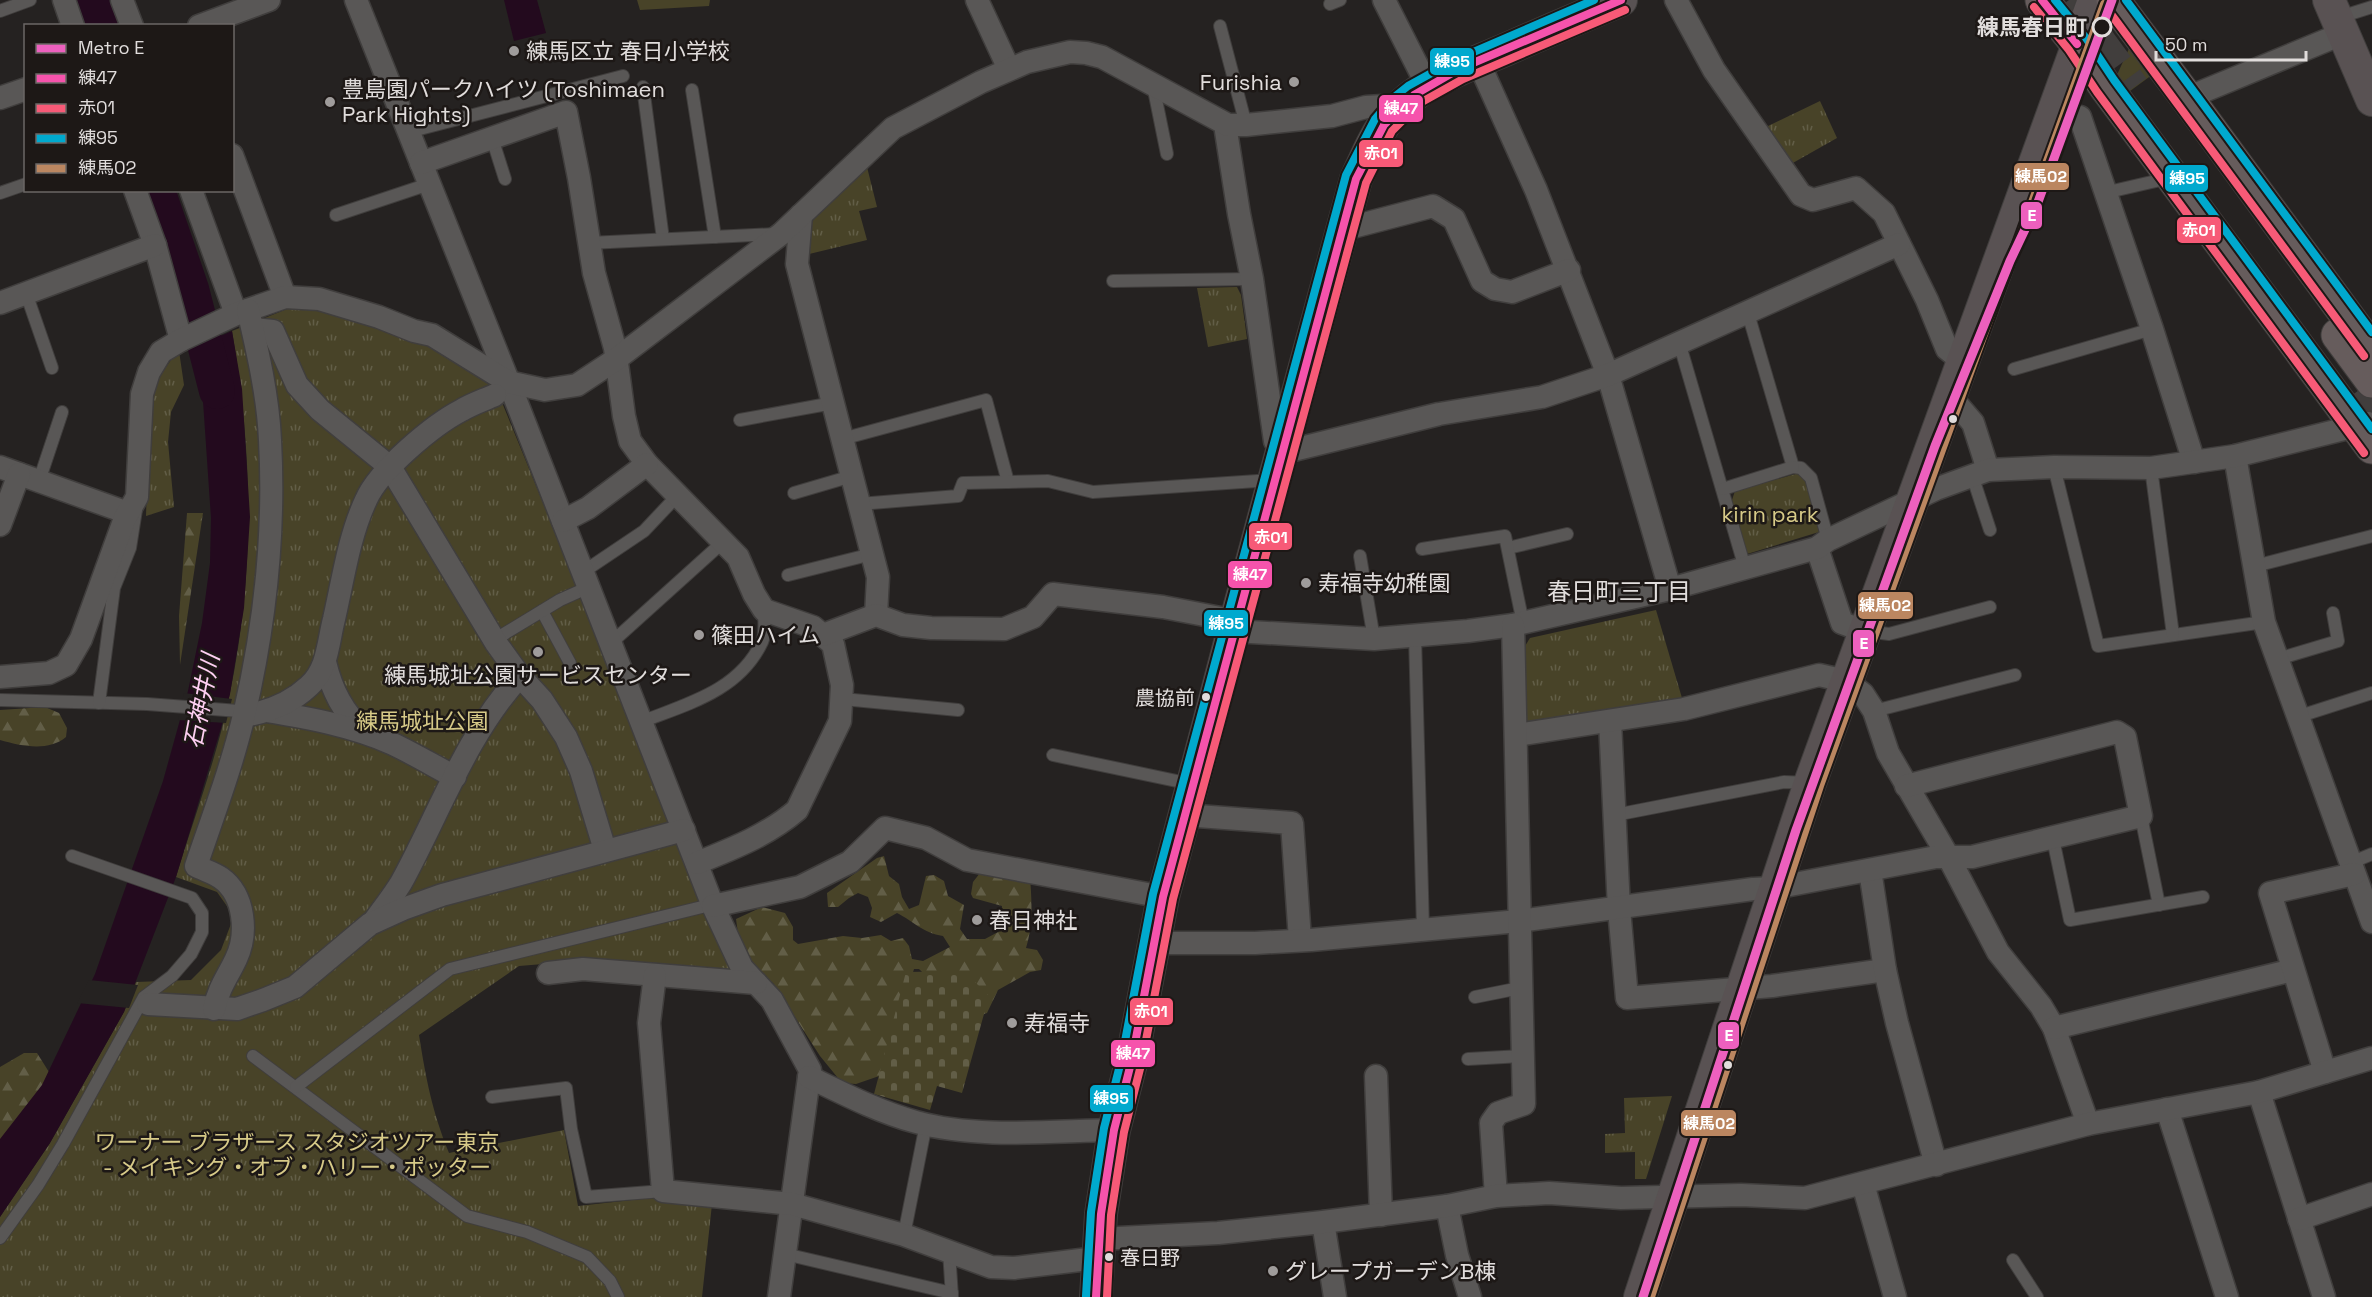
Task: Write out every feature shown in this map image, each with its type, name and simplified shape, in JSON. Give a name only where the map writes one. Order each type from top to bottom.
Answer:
[{"type":"main road","points":[[1096,1297],[1098,1248],[1114,1130],[1132,1059],[1163,897],[1356,179],[1375,137],[1400,105],[1427,85],[1622,0]]},
{"type":"main road","points":[[2042,0],[2077,44],[2168,172],[2367,432]]},
{"type":"main road","points":[[1640,1297],[1810,783],[2094,0]]},
{"type":"main road","points":[[2113,0],[2372,350]]},
{"type":"main road","points":[[2337,17],[2372,100]]},
{"type":"main road","points":[[2140,83],[2363,387]]},
{"type":"street","points":[[64,0],[73,24]]},
{"type":"street","points":[[122,0],[131,24]]},
{"type":"street","points":[[204,24],[269,0]]},
{"type":"street","points":[[356,0],[425,174],[502,389],[563,521],[697,863],[707,906],[742,968],[771,1000],[810,1070],[779,1297]]},
{"type":"street","points":[[977,0],[1009,69]]},
{"type":"street","points":[[1384,0],[1427,85]]},
{"type":"street","points":[[1676,0],[1714,70],[1801,195],[1813,200],[1856,188],[1884,213],[1927,300],[1947,350],[1962,361]]},
{"type":"street","points":[[2187,98],[2337,17]]},
{"type":"street","points":[[241,714],[266,711],[286,703],[311,685],[326,662],[354,531],[366,498],[390,467],[461,410],[502,389],[545,390],[577,385],[615,360],[781,234],[893,128],[1009,69],[1027,62],[1070,52],[1102,57],[1153,85],[1237,125]]},
{"type":"street","points":[[1479,61],[1569,270],[1608,375],[1670,589]]},
{"type":"street","points":[[0,98],[24,90]]},
{"type":"street","points":[[1400,105],[1366,107],[1332,116],[1237,125],[1226,131],[1252,279],[1277,466],[1439,414],[1542,397],[1608,375],[1747,310],[1899,244]]},
{"type":"street","points":[[425,174],[492,138],[566,112],[594,273],[615,348],[615,360],[630,441],[647,464],[677,496],[738,556],[754,594],[764,610],[813,627],[833,644],[842,685],[840,721],[797,810],[784,821],[744,844],[697,863]]},
{"type":"street","points":[[2080,117],[2152,329],[2194,462]]},
{"type":"street","points":[[234,160],[285,297]]},
{"type":"street","points":[[136,192],[156,245],[181,340]]},
{"type":"street","points":[[192,192],[246,318],[263,375],[270,439],[271,520],[260,629],[241,714],[196,866],[222,878],[237,897],[242,917],[243,938],[237,957],[218,990],[214,1009]]},
{"type":"street","points":[[1341,230],[1433,206],[1454,219],[1482,281],[1496,289],[1512,292],[1569,270]]},
{"type":"street","points":[[801,215],[797,264],[878,577],[876,615]]},
{"type":"street","points":[[0,303],[156,245]]},
{"type":"street","points":[[0,676],[49,673],[66,665],[81,639],[132,505],[142,394],[149,372],[161,352],[181,340],[246,318],[285,297],[319,299],[432,335],[502,389]]},
{"type":"street","points":[[246,318],[273,331],[297,385],[320,410],[390,467],[494,640],[520,676],[542,700],[566,737],[581,771],[605,850]]},
{"type":"street","points":[[1949,395],[1973,423],[1980,472]]},
{"type":"street","points":[[823,635],[876,615],[912,626],[1004,629],[1033,617],[1053,594],[1163,607],[1234,626],[1374,639],[1518,624],[1670,589],[1823,544],[1980,472],[2054,467],[2151,468],[2235,456],[2367,432]]},
{"type":"street","points":[[2235,456],[2264,622],[2300,716],[2372,922]]},
{"type":"street","points":[[563,521],[588,508],[647,464]]},
{"type":"street","points":[[0,525],[19,474],[132,505]]},
{"type":"street","points":[[1823,544],[1842,623],[1864,631]]},
{"type":"street","points":[[1496,1196],[1491,1123],[1498,1113],[1524,1104],[1516,735],[1518,624]]},
{"type":"street","points":[[326,662],[330,682],[337,699],[349,717],[367,735]]},
{"type":"street","points":[[1516,735],[1684,709],[1819,675],[1846,681],[1863,694],[1874,711],[1888,753],[1949,858],[1998,952],[2042,1006],[2054,1028],[2088,1124]]},
{"type":"street","points":[[374,922],[400,885],[485,722],[503,695],[520,676]]},
{"type":"street","points":[[266,711],[302,717],[367,735],[392,744],[455,777]]},
{"type":"street","points":[[1610,721],[1619,909],[1627,998],[1741,988],[1886,970]]},
{"type":"street","points":[[1154,943],[1255,943],[1300,940],[1519,921],[1619,909],[1774,888],[1936,857],[1972,857],[2141,816],[2125,737],[2117,732],[1906,786]]},
{"type":"street","points":[[1184,815],[1292,823],[1300,940]]},
{"type":"street","points":[[707,906],[801,887],[850,862],[885,828],[926,838],[967,860],[1163,897]]},
{"type":"street","points":[[148,1004],[237,1009],[295,987],[374,922],[403,909],[442,895],[684,830]]},
{"type":"street","points":[[2325,1072],[2270,893],[2352,868]]},
{"type":"street","points":[[1870,870],[1897,1023],[1935,1165]]},
{"type":"street","points":[[548,973],[583,969],[756,983]]},
{"type":"street","points":[[2054,1028],[2293,970]]},
{"type":"street","points":[[655,975],[649,1023],[663,1191],[792,1204],[904,1235],[991,1267],[1014,1268],[1098,1248],[1381,1215],[1448,1206],[1496,1196],[1549,1193],[1621,1198],[1741,1195],[1805,1198],[2088,1124],[2259,1092],[2372,1058]]},
{"type":"street","points":[[1376,1076],[1381,1215]]},
{"type":"street","points":[[810,1077],[881,1111],[926,1124],[987,1131],[1114,1130]]},
{"type":"street","points":[[2259,1092],[2324,1297]]},
{"type":"street","points":[[2167,1109],[2227,1297]]},
{"type":"street","points":[[1863,1184],[1895,1297]]},
{"type":"street","points":[[2299,1219],[2372,1194]]},
{"type":"street","points":[[1448,1206],[1457,1256],[1470,1297]]},
{"type":"street","points":[[1323,1222],[1335,1297]]},
{"type":"lane","points":[[0,11],[30,0]]},
{"type":"lane","points":[[2337,17],[2372,7]]},
{"type":"lane","points":[[1220,26],[1237,125]]},
{"type":"lane","points":[[408,132],[622,76]]},
{"type":"lane","points":[[1153,85],[1167,154]]},
{"type":"lane","points":[[643,87],[663,239]]},
{"type":"lane","points":[[692,90],[715,237]]},
{"type":"lane","points":[[492,138],[505,179]]},
{"type":"lane","points":[[2104,193],[2156,181],[2168,172]]},
{"type":"lane","points":[[336,215],[425,174]]},
{"type":"lane","points":[[0,193],[24,185]]},
{"type":"lane","points":[[589,243],[781,234]]},
{"type":"lane","points":[[1113,280],[1252,279]]},
{"type":"lane","points":[[26,293],[52,368]]},
{"type":"lane","points":[[1747,310],[1793,467]]},
{"type":"lane","points":[[2014,369],[2152,329]]},
{"type":"lane","points":[[1679,342],[1745,568]]},
{"type":"lane","points":[[842,439],[986,400],[1008,482]]},
{"type":"lane","points":[[740,420],[832,403]]},
{"type":"lane","points":[[19,474],[62,412]]},
{"type":"lane","points":[[859,504],[958,496],[963,483],[1048,481],[1093,492],[1277,466]]},
{"type":"lane","points":[[1723,489],[1793,467],[1801,468],[1811,478],[1823,544]]},
{"type":"lane","points":[[2054,467],[2098,646],[2264,622]]},
{"type":"lane","points":[[2151,468],[2173,634]]},
{"type":"lane","points":[[1980,472],[1990,530]]},
{"type":"lane","points":[[795,494],[852,476]]},
{"type":"lane","points":[[504,634],[586,580],[644,531],[677,496]]},
{"type":"lane","points":[[99,703],[114,588],[129,548],[136,519],[132,505]]},
{"type":"lane","points":[[1508,548],[1567,534]]},
{"type":"lane","points":[[1422,549],[1505,536],[1518,624]]},
{"type":"lane","points":[[2254,566],[2372,536]]},
{"type":"lane","points":[[611,643],[723,542]]},
{"type":"lane","points":[[788,575],[872,554]]},
{"type":"lane","points":[[1360,556],[1374,639]]},
{"type":"lane","points":[[1864,631],[1889,634],[1990,606]]},
{"type":"lane","points":[[641,722],[711,695],[731,681],[763,640],[764,610]]},
{"type":"lane","points":[[542,611],[570,663]]},
{"type":"lane","points":[[2278,659],[2338,641],[2333,614]]},
{"type":"lane","points":[[1415,636],[1423,929]]},
{"type":"lane","points":[[1874,711],[2015,675]]},
{"type":"lane","points":[[2300,716],[2372,693]]},
{"type":"lane","points":[[843,699],[958,710]]},
{"type":"lane","points":[[0,700],[169,706],[241,714]]},
{"type":"lane","points":[[1053,755],[1193,784]]},
{"type":"lane","points":[[1615,815],[1784,782],[1810,783]]},
{"type":"lane","points":[[2141,816],[2159,905]]},
{"type":"lane","points":[[2053,839],[2070,920],[2203,897]]},
{"type":"lane","points":[[2352,868],[2372,854]]},
{"type":"lane","points":[[0,1238],[38,1185],[63,1144],[144,997],[171,976],[191,954],[202,932],[202,913],[192,898],[72,856]]},
{"type":"lane","points":[[296,1087],[450,969],[707,906]]},
{"type":"lane","points":[[1475,997],[1520,988]]},
{"type":"lane","points":[[254,1056],[467,1216],[527,1232],[587,1257],[610,1281],[618,1297]]},
{"type":"lane","points":[[1468,1059],[1522,1056]]},
{"type":"lane","points":[[492,1097],[566,1088],[571,1129],[586,1197],[663,1191]]},
{"type":"lane","points":[[904,1235],[926,1124]]},
{"type":"lane","points":[[785,1254],[952,1295],[949,1251]]},
{"type":"lane","points":[[2013,1260],[2037,1297]]},
{"type":"green space","points":[[637,0],[710,0],[709,6],[640,10]]},
{"type":"green space","points":[[2132,42],[2156,72],[2126,94],[2116,77]]},
{"type":"green space","points":[[1820,101],[1837,138],[1791,164],[1766,127]]},
{"type":"green space","points":[[867,167],[877,207],[859,211],[867,240],[805,255],[807,226]]},
{"type":"green space","points":[[1237,287],[1241,295],[1247,339],[1208,347],[1197,288]]},
{"type":"green space","points":[[287,309],[328,311],[435,345],[494,383],[735,972],[567,962],[519,966],[419,1035],[430,1095],[449,1153],[564,1130],[578,1206],[650,1198],[712,1204],[702,1297],[0,1297],[0,1217],[50,1143],[124,1012],[136,982],[191,980],[221,950],[234,916],[217,892],[176,877],[225,716],[244,603],[248,512],[247,467],[244,422],[232,331]]},
{"type":"green space","points":[[179,351],[184,385],[171,412],[168,442],[174,507],[146,516],[150,395],[161,374]]},
{"type":"green space","name":"kirin park","points":[[1799,473],[1806,480],[1819,532],[1747,554],[1732,500],[1735,491]]},
{"type":"green space","points":[[187,513],[203,513],[180,665],[179,616]]},
{"type":"green space","points":[[1656,610],[1682,698],[1532,725],[1525,719],[1522,651],[1530,638]]},
{"type":"green space","points":[[45,707],[59,713],[67,728],[66,737],[59,742],[43,746],[25,746],[0,740],[0,710]]},
{"type":"green space","points":[[884,856],[889,876],[899,884],[902,897],[909,909],[919,905],[926,876],[934,875],[944,881],[948,896],[964,905],[960,929],[967,939],[985,939],[1000,931],[1002,906],[973,898],[971,894],[973,882],[980,873],[1030,878],[1031,922],[1026,948],[1037,950],[1043,960],[1041,970],[1030,972],[998,990],[987,1013],[971,1019],[919,969],[914,969],[885,1074],[856,1084],[842,1083],[820,1056],[773,983],[749,965],[740,948],[736,919],[762,907],[785,913],[793,927],[793,940],[798,944],[843,936],[862,938],[881,935],[891,941],[903,938],[909,946],[912,959],[923,961],[950,947],[943,936],[924,930],[897,913],[881,922],[870,917],[872,908],[868,897],[858,893],[838,907],[828,907],[827,893],[877,858]]},
{"type":"green space","points":[[964,971],[989,996],[962,1093],[937,1086],[930,1110],[874,1094],[906,972]]},
{"type":"green space","points":[[24,1053],[37,1053],[54,1080],[0,1154],[0,1067]]},
{"type":"green space","points":[[1672,1096],[1646,1179],[1635,1179],[1635,1152],[1605,1153],[1605,1134],[1625,1133],[1624,1098]]},
{"type":"water","points":[[504,0],[537,0],[546,33],[514,41]]},
{"type":"water","points":[[232,331],[242,389],[250,517],[244,608],[230,694],[176,877],[124,1012],[50,1143],[0,1217],[0,1139],[42,1085],[95,974],[163,781],[188,691],[202,623],[210,563],[211,518],[203,401],[193,348]]},
{"type":"pier","points":[[184,693],[232,699],[226,723],[178,720]]},
{"type":"pier","points":[[89,980],[138,985],[129,1008],[77,1003]]},
{"type":"waterway","name":"石神井川","points":[[92,0],[100,24]]},
{"type":"waterway","name":"石神井川","points":[[158,192],[191,289],[217,391]]},
{"type":"tunnel","points":[[2069,0],[2133,88]]},
{"type":"tunnel","points":[[2355,393],[2372,416]]},
{"type":"metro line","name":"E","points":[[1643,1297],[1796,830],[1935,446],[2010,261],[2038,202],[2112,0]]},
{"type":"transit line","name":"練95","points":[[1086,1296],[1091,1212],[1104,1128],[1122,1057],[1153,894],[1346,175],[1375,119],[1393,98],[1408,86],[1455,60],[1594,0]]},
{"type":"transit line","name":"練47","points":[[1096,1297],[1101,1214],[1114,1130],[1132,1059],[1163,897],[1356,179],[1384,125],[1414,95],[1459,69],[1621,0]]},
{"type":"transit line","name":"練47","points":[[2042,0],[2077,44]]},
{"type":"transit line","name":"練95","points":[[2055,0],[2086,38],[2114,80],[2372,429]]},
{"type":"transit line","name":"練95","points":[[2126,0],[2372,332]]},
{"type":"transit line","name":"練馬02","points":[[1651,1297],[1820,786],[2104,4]]},
{"type":"transit line","name":"赤01","points":[[2105,6],[2364,356]]},
{"type":"transit line","name":"赤01","points":[[2034,7],[2069,50],[2097,92],[2364,453]]},
{"type":"transit line","name":"赤01","points":[[1107,1297],[1111,1215],[1124,1132],[1142,1061],[1173,899],[1366,183],[1392,131],[1420,103],[1463,79],[1625,10]]},
{"type":"place","name":"練馬春日町","points":[[2102,27]]},
{"type":"place","name":"練馬区立 春日小学校","points":[[514,51]]},
{"type":"place","name":"Furishia","points":[[1294,82]]},
{"type":"place","name":"豊島園パークハイツ (Toshimaen Park Hights)","points":[[330,102]]},
{"type":"place","name":"寿福寺幼稚園","points":[[1306,583]]},
{"type":"place","name":"篠田ハイム","points":[[699,635]]},
{"type":"place","name":"練馬城址公園サービスセンター","points":[[538,652]]},
{"type":"place","name":"農協前","points":[[1206,697]]},
{"type":"place","name":"春日神社","points":[[977,920]]},
{"type":"place","name":"寿福寺","points":[[1012,1023]]},
{"type":"place","name":"春日野","points":[[1109,1257]]},
{"type":"place","name":"グレープガーデンB棟","points":[[1273,1271]]},
{"type":"district","name":"春日町三丁目","points":[[1619,592]]},
{"type":"park label","name":"練馬城址公園","points":[[422,721]]},
{"type":"park label","name":"ワーナー ブラザース スタジオツアー東京 - メイキング・オブ・ハリー・ポッター","points":[[297,1154]]}]
